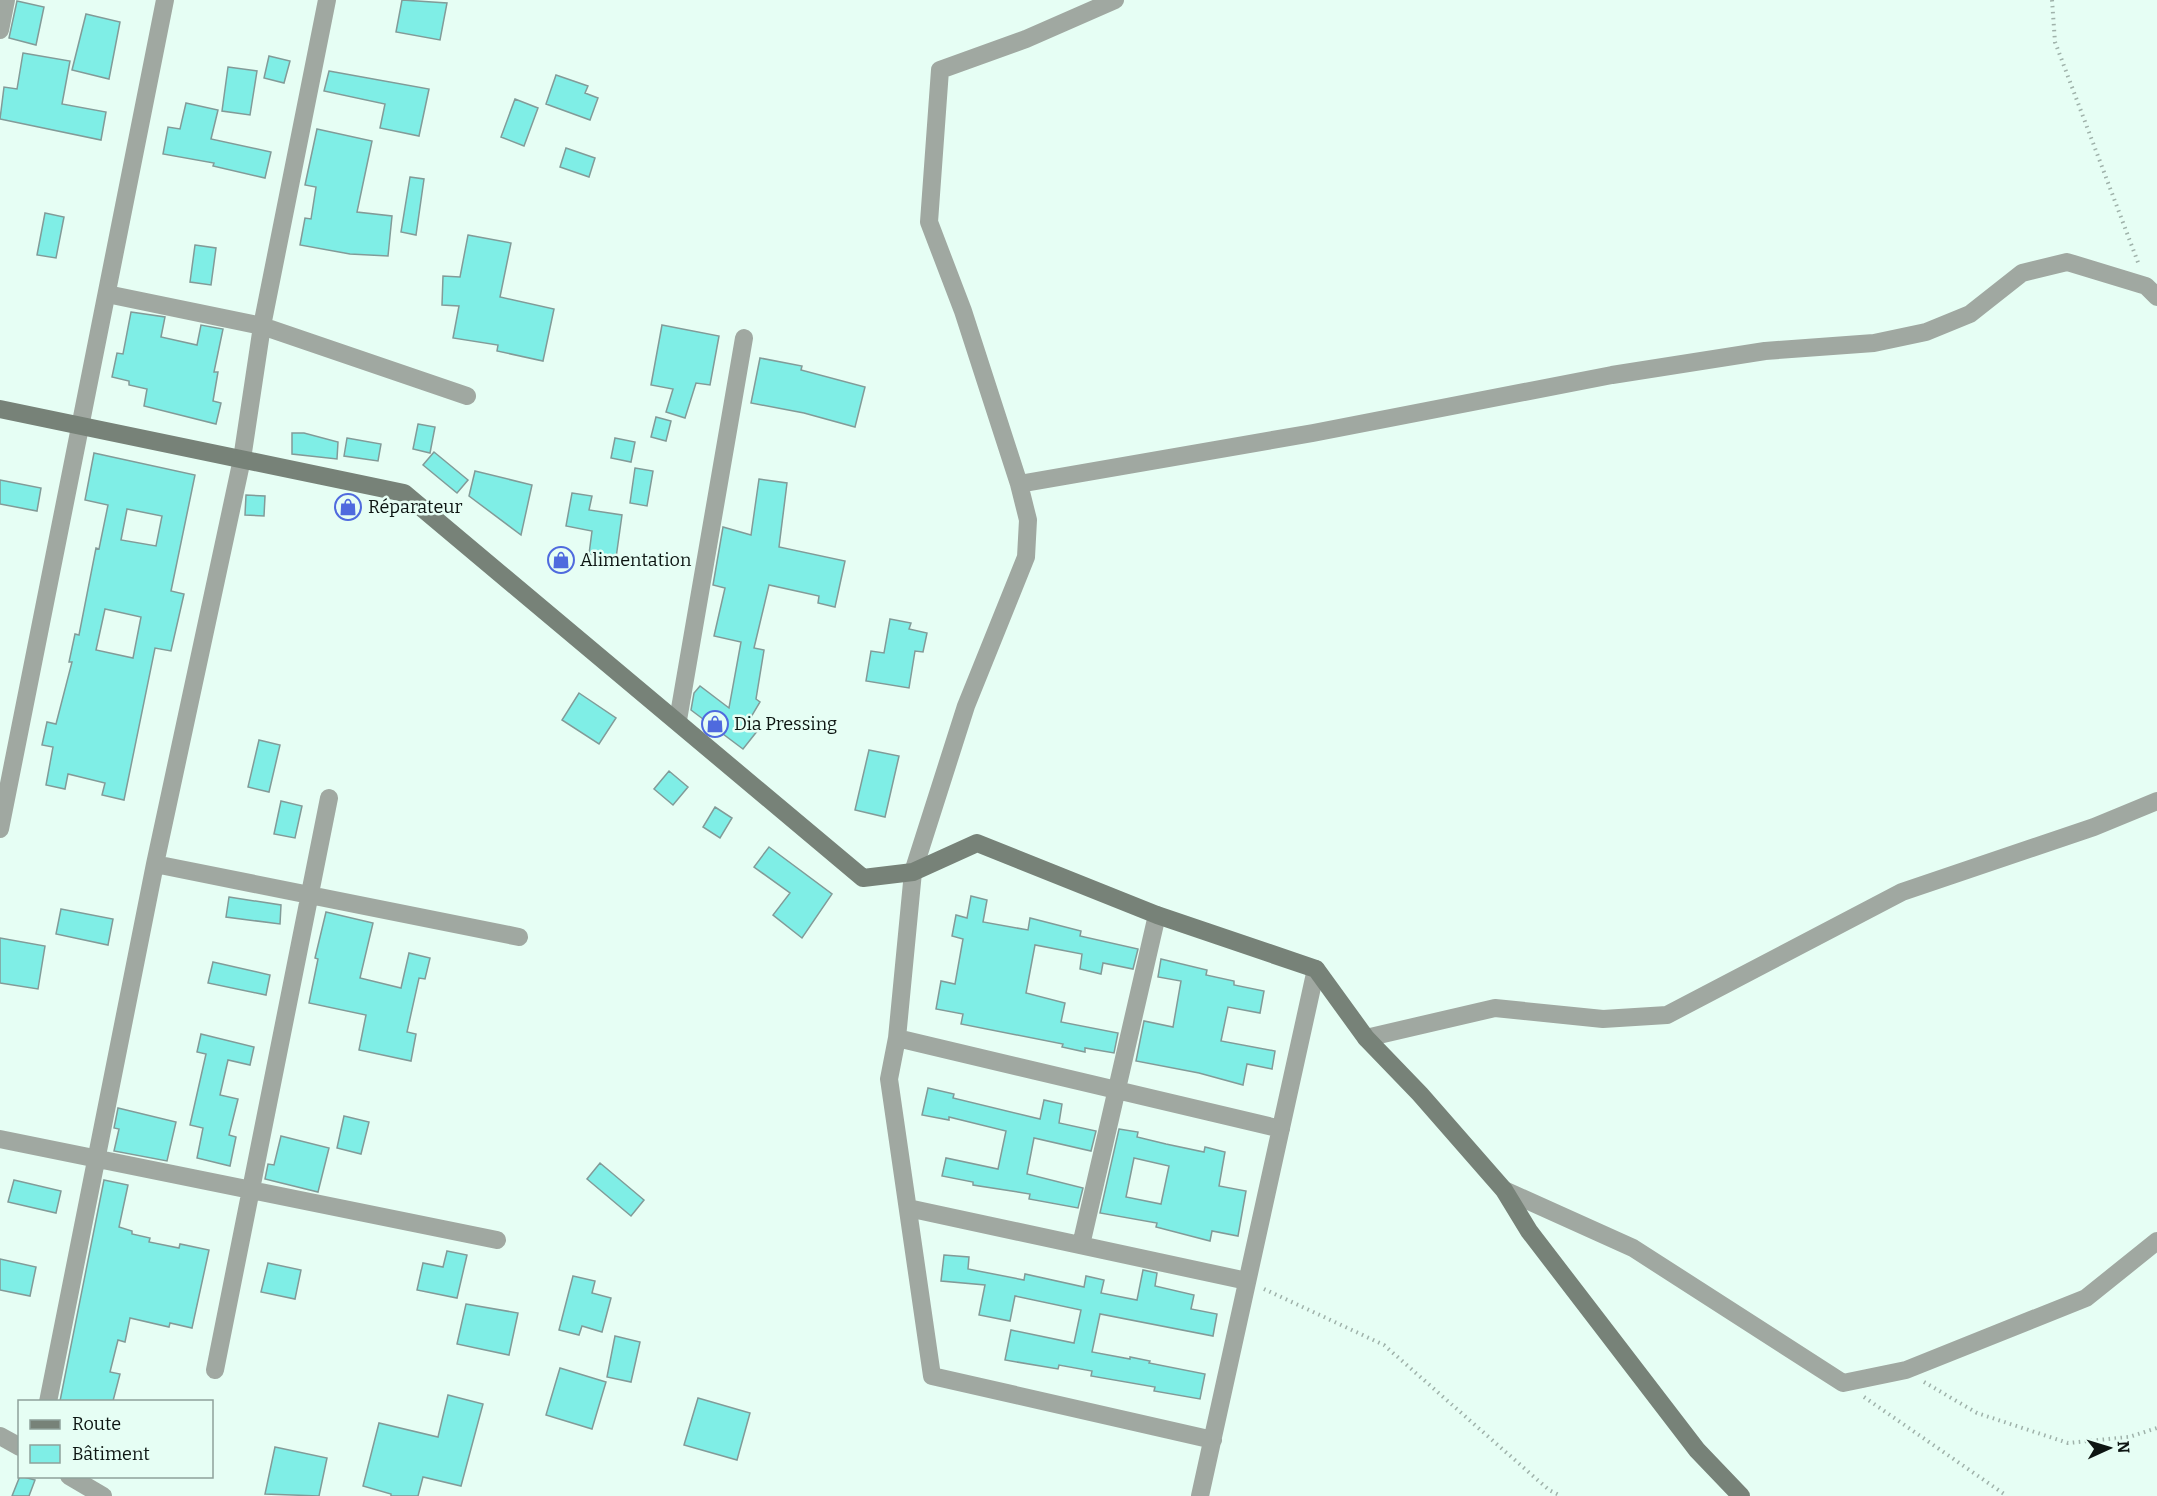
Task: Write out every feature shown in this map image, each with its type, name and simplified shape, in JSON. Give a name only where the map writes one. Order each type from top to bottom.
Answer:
[{"type":"street","points":[[0,30],[6,0]]},
{"type":"street","points":[[0,829],[165,0]]},
{"type":"street","points":[[48,1400],[155,864],[242,459],[262,326],[327,0]]},
{"type":"street","points":[[1115,0],[1026,39],[940,70],[929,222],[963,311],[1019,484],[1028,520],[1026,557],[966,706],[913,873],[897,1038],[889,1079],[932,1377],[1212,1440]]},
{"type":"street","points":[[1019,484],[1313,433],[1612,375],[1765,351],[1874,342],[1926,332],[1970,314],[2022,273],[2067,262],[2152,291]]},
{"type":"street","points":[[107,294],[262,326],[467,396]]},
{"type":"street","points":[[678,720],[744,338]]},
{"type":"street","points":[[0,409],[404,493],[678,720],[863,878],[913,873],[977,843],[1157,915],[1316,969],[1366,1038],[1420,1094],[1504,1190],[1529,1231],[1697,1450],[1741,1496]]},
{"type":"street","points":[[215,1370],[329,798]]},
{"type":"street","points":[[1366,1038],[1495,1008],[1603,1019],[1667,1015],[1902,892],[2094,827],[2157,801]]},
{"type":"street","points":[[155,864],[519,937]]},
{"type":"street","points":[[1081,1245],[1157,915]]},
{"type":"street","points":[[1200,1496],[1316,969]]},
{"type":"street","points":[[897,1038],[1281,1129]]},
{"type":"street","points":[[0,1139],[497,1240]]},
{"type":"street","points":[[1504,1190],[1633,1248],[1843,1383],[1905,1370],[2086,1298],[2157,1241]]},
{"type":"street","points":[[908,1208],[1247,1281]]},
{"type":"street","points":[[0,1436],[18,1446]]},
{"type":"street","points":[[72,1478],[103,1496]]},
{"type":"path","points":[[2052,0],[2055,42],[2152,291]]},
{"type":"path","points":[[1247,1281],[1384,1345],[1549,1490],[1561,1496]]},
{"type":"path","points":[[1905,1370],[1977,1413],[2068,1443],[2129,1437],[2157,1428]]},
{"type":"path","points":[[1843,1383],[2007,1496]]},
{"type":"building","points":[[402,0],[447,3],[440,40],[396,32]]},
{"type":"building","points":[[17,1],[44,7],[36,45],[9,38]]},
{"type":"building","points":[[86,14],[120,22],[109,79],[72,70]]},
{"type":"building","points":[[23,53],[70,61],[62,104],[106,112],[101,140],[0,119],[4,87],[17,89]]},
{"type":"building","points":[[269,56],[290,61],[284,83],[264,78]]},
{"type":"building","points":[[228,67],[257,71],[250,115],[222,111]]},
{"type":"building","points":[[329,71],[429,89],[419,136],[380,128],[385,104],[324,91]]},
{"type":"building","points":[[556,75],[588,86],[585,93],[598,98],[590,120],[546,104]]},
{"type":"building","points":[[515,99],[538,108],[524,146],[501,137]]},
{"type":"building","points":[[186,103],[218,110],[211,139],[271,152],[265,178],[213,166],[214,163],[163,154],[168,127],[180,129]]},
{"type":"building","points":[[317,129],[372,141],[357,212],[392,216],[388,256],[350,254],[300,245],[305,218],[311,219],[316,187],[305,185]]},
{"type":"building","points":[[566,148],[595,158],[589,177],[560,167]]},
{"type":"building","points":[[410,177],[424,179],[416,235],[401,232]]},
{"type":"building","points":[[45,213],[64,217],[56,258],[37,255]]},
{"type":"building","points":[[468,235],[511,243],[500,297],[554,309],[543,361],[497,351],[498,345],[453,338],[459,306],[442,305],[443,276],[460,277]]},
{"type":"building","points":[[195,245],[216,248],[211,285],[190,282]]},
{"type":"building","points":[[131,312],[165,317],[161,337],[197,345],[201,325],[223,329],[214,372],[218,372],[213,401],[221,403],[216,424],[144,406],[147,389],[129,385],[129,381],[112,377],[117,353],[123,354]]},
{"type":"building","points":[[662,325],[719,336],[710,385],[696,383],[685,418],[666,412],[673,389],[651,385]]},
{"type":"building","points":[[760,358],[802,366],[801,370],[865,387],[855,427],[804,413],[751,403]]},
{"type":"building","points":[[656,417],[671,421],[666,441],[651,437]]},
{"type":"building","points":[[418,424],[435,427],[430,453],[413,449]]},
{"type":"building","points":[[292,433],[304,433],[338,442],[337,459],[292,454]]},
{"type":"building","points":[[347,438],[381,444],[378,461],[344,456]]},
{"type":"building","points":[[615,438],[635,442],[631,462],[611,458]]},
{"type":"building","points":[[434,452],[468,480],[457,493],[423,465]]},
{"type":"building","points":[[94,453],[195,475],[171,591],[184,594],[171,651],[155,648],[124,800],[102,795],[105,783],[68,774],[65,789],[46,785],[53,747],[42,745],[47,722],[56,724],[72,662],[69,662],[75,634],[79,635],[96,548],[99,549],[108,505],[85,500]],"holes":[[[127,509],[162,516],[156,546],[121,540]],[[105,609],[141,617],[133,658],[96,650]]]},
{"type":"building","points":[[635,468],[653,471],[647,506],[630,503]]},
{"type":"building","points":[[475,471],[532,485],[521,535],[469,496]]},
{"type":"building","points":[[759,479],[787,483],[779,547],[845,561],[835,607],[818,603],[819,596],[769,585],[754,648],[764,650],[756,699],[760,702],[748,722],[758,730],[743,749],[691,710],[694,693],[700,686],[729,708],[741,642],[714,636],[725,588],[713,585],[723,527],[751,535]]},
{"type":"building","points":[[0,480],[41,488],[37,511],[0,504]]},
{"type":"building","points":[[572,493],[592,496],[589,510],[622,515],[616,558],[589,554],[592,531],[566,526]]},
{"type":"building","points":[[246,495],[265,496],[264,516],[245,515]]},
{"type":"building","points":[[890,619],[911,623],[909,629],[927,633],[923,652],[915,651],[909,688],[866,681],[871,651],[884,653]]},
{"type":"building","points":[[579,693],[616,718],[599,744],[562,720]]},
{"type":"building","points":[[259,740],[280,745],[269,792],[248,787]]},
{"type":"building","points":[[869,750],[899,756],[885,817],[855,810]]},
{"type":"building","points":[[669,771],[688,787],[673,805],[654,789]]},
{"type":"building","points":[[281,801],[302,806],[295,838],[274,834]]},
{"type":"building","points":[[715,807],[732,818],[720,838],[703,827]]},
{"type":"building","points":[[769,847],[832,894],[802,938],[773,915],[790,893],[754,867]]},
{"type":"building","points":[[971,896],[987,900],[983,922],[1028,930],[1030,918],[1081,931],[1080,936],[1138,949],[1133,969],[1103,963],[1101,974],[1080,969],[1082,954],[1035,945],[1026,993],[1065,1003],[1061,1022],[1118,1033],[1114,1053],[1085,1048],[1085,1052],[1062,1047],[1063,1044],[961,1024],[963,1014],[936,1009],[941,981],[955,984],[963,939],[952,936],[956,915],[967,918]]},
{"type":"building","points":[[229,897],[281,905],[280,924],[226,917]]},
{"type":"building","points":[[61,909],[113,919],[108,945],[56,934]]},
{"type":"building","points":[[326,912],[373,923],[360,978],[401,988],[409,953],[430,958],[425,979],[419,978],[407,1032],[416,1034],[411,1061],[359,1050],[366,1015],[309,1003],[318,959],[315,958]]},
{"type":"building","points":[[0,938],[45,946],[38,989],[0,983]]},
{"type":"building","points":[[1161,959],[1207,970],[1206,975],[1234,981],[1234,985],[1264,991],[1260,1013],[1228,1007],[1221,1041],[1275,1051],[1272,1069],[1247,1064],[1243,1085],[1199,1073],[1136,1061],[1144,1021],[1173,1027],[1181,981],[1158,977]]},
{"type":"building","points":[[213,962],[270,975],[266,995],[208,983]]},
{"type":"building","points":[[201,1034],[254,1047],[250,1065],[228,1060],[220,1095],[238,1099],[229,1135],[236,1137],[230,1166],[197,1158],[203,1128],[190,1125],[206,1054],[197,1052]]},
{"type":"building","points":[[928,1088],[954,1094],[953,1098],[1040,1119],[1044,1100],[1062,1104],[1059,1123],[1096,1131],[1091,1151],[1034,1138],[1027,1174],[1083,1188],[1078,1208],[1029,1199],[1030,1194],[973,1185],[973,1182],[942,1176],[946,1158],[998,1169],[1006,1131],[949,1117],[949,1120],[922,1115]]},
{"type":"building","points":[[118,1108],[176,1122],[167,1161],[114,1151],[119,1129],[114,1128]]},
{"type":"building","points":[[344,1116],[369,1122],[361,1154],[337,1148]]},
{"type":"building","points":[[1119,1129],[1138,1132],[1137,1137],[1166,1144],[1204,1152],[1205,1147],[1225,1152],[1219,1186],[1246,1191],[1238,1236],[1212,1231],[1210,1241],[1156,1227],[1157,1223],[1100,1213]],"holes":[[[1134,1158],[1169,1166],[1161,1204],[1126,1197]]]},
{"type":"building","points":[[281,1136],[329,1148],[318,1192],[265,1179],[268,1164],[274,1165]]},
{"type":"building","points":[[600,1163],[644,1200],[631,1216],[587,1179]]},
{"type":"building","points":[[14,1180],[61,1191],[56,1213],[8,1202]]},
{"type":"building","points":[[104,1180],[128,1185],[119,1227],[132,1231],[132,1234],[150,1238],[149,1242],[179,1248],[180,1244],[209,1250],[192,1328],[170,1323],[169,1327],[130,1318],[125,1342],[118,1340],[110,1372],[120,1374],[113,1400],[60,1400]]},
{"type":"building","points":[[447,1251],[467,1255],[457,1298],[417,1290],[423,1263],[443,1267]]},
{"type":"building","points":[[944,1255],[969,1257],[968,1269],[1024,1280],[1025,1274],[1084,1287],[1086,1276],[1104,1280],[1101,1293],[1137,1300],[1143,1270],[1157,1273],[1155,1286],[1194,1295],[1191,1309],[1217,1314],[1213,1336],[1100,1314],[1092,1352],[1130,1359],[1130,1357],[1205,1374],[1200,1399],[1154,1391],[1155,1387],[1091,1376],[1092,1371],[1059,1365],[1058,1369],[1005,1360],[1011,1330],[1074,1343],[1081,1310],[1015,1296],[1010,1321],[979,1315],[985,1285],[941,1281]]},
{"type":"building","points":[[0,1259],[36,1267],[30,1296],[0,1290]]},
{"type":"building","points":[[268,1263],[301,1270],[295,1299],[261,1292]]},
{"type":"building","points":[[573,1276],[595,1281],[592,1293],[611,1298],[602,1332],[582,1326],[579,1335],[559,1330]]},
{"type":"building","points":[[466,1304],[518,1313],[509,1355],[457,1344]]},
{"type":"building","points":[[615,1336],[640,1342],[631,1382],[607,1377]]},
{"type":"building","points":[[560,1368],[606,1382],[592,1429],[546,1415]]},
{"type":"building","points":[[448,1395],[483,1404],[461,1486],[423,1477],[418,1496],[391,1496],[391,1494],[363,1486],[379,1423],[438,1437]]},
{"type":"building","points":[[698,1398],[750,1413],[737,1460],[684,1445]]},
{"type":"building","points":[[275,1447],[327,1458],[319,1496],[265,1494]]},
{"type":"building","points":[[19,1478],[35,1480],[29,1496],[12,1496]]},
{"type":"place","name":"Réparateur","points":[[348,507]]},
{"type":"place","name":"Alimentation","points":[[561,560]]},
{"type":"place","name":"Dia Pressing","points":[[715,724]]}]
